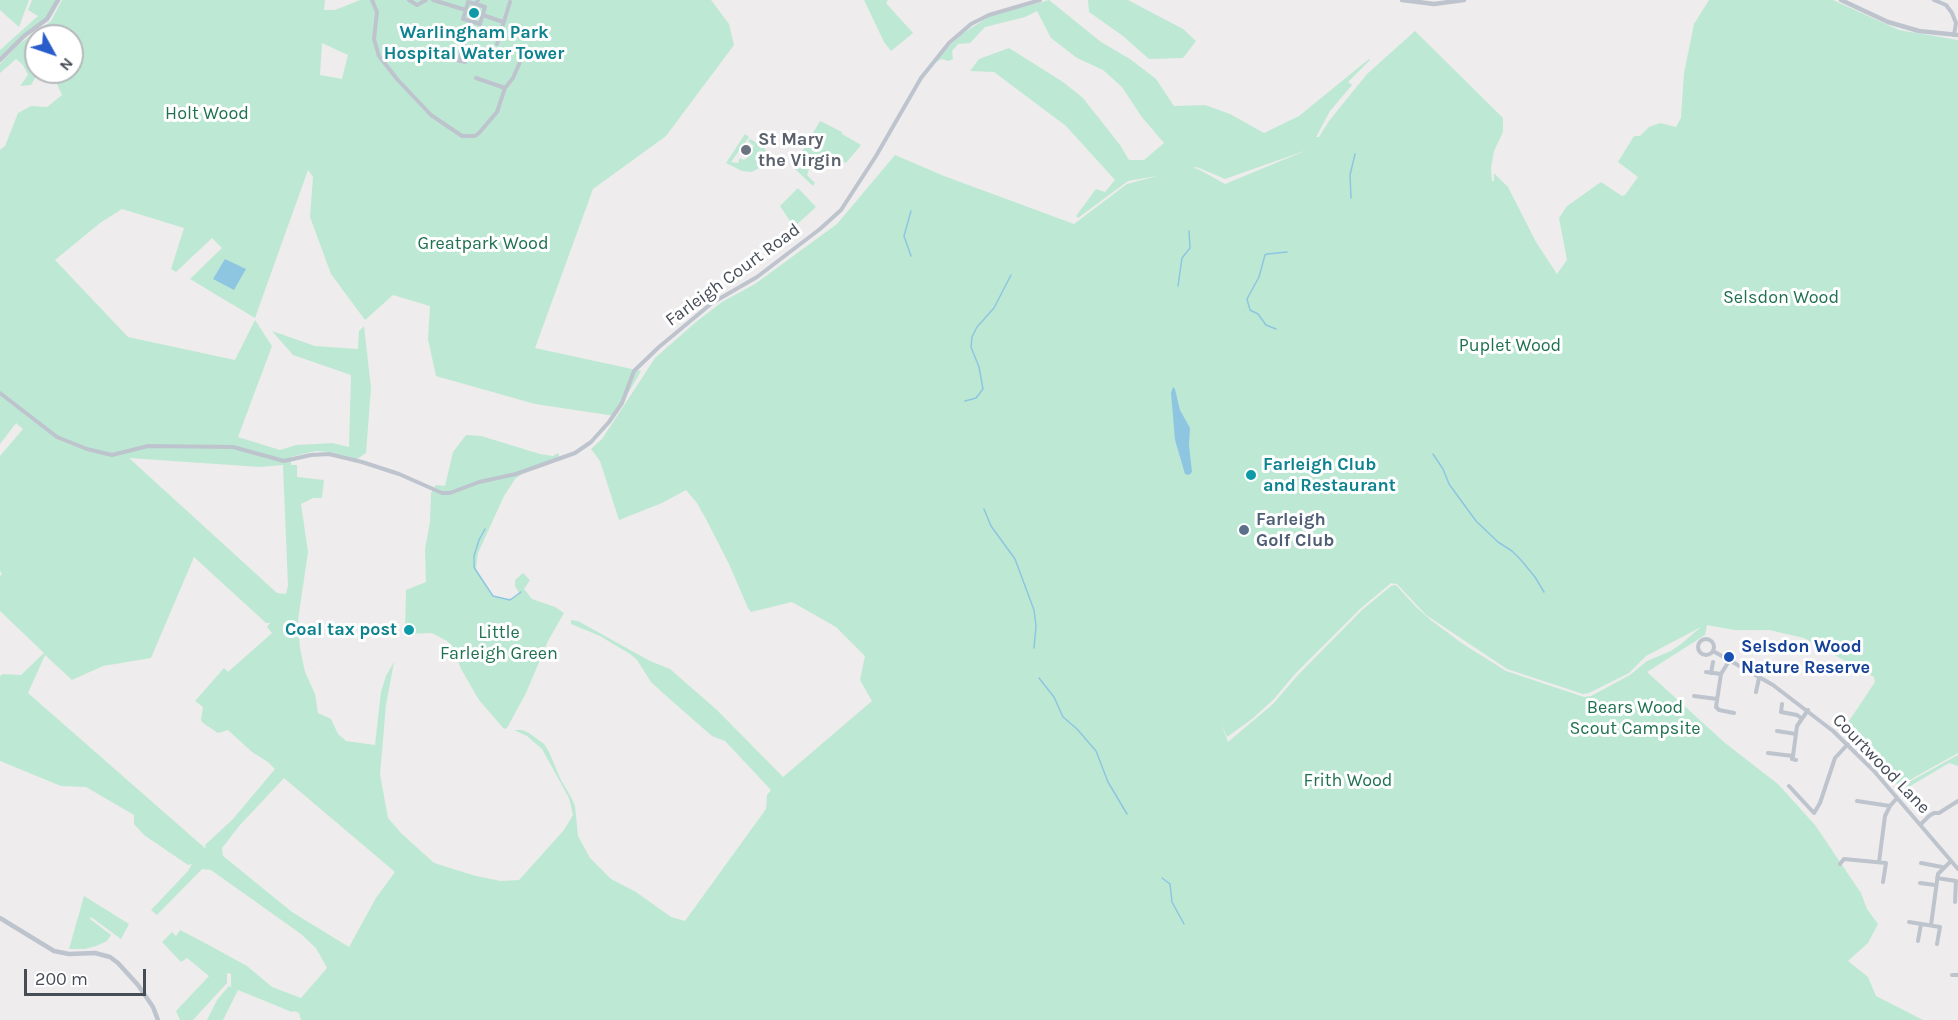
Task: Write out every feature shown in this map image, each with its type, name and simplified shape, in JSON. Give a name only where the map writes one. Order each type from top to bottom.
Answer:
[{"type":"street","points":[[0,60],[24,36],[47,19],[58,0]]},
{"type":"street","points":[[372,0],[376,12],[374,39],[379,56],[431,115],[462,136],[475,136],[497,112],[505,88],[513,78],[520,62]]},
{"type":"street","points":[[409,0],[417,4],[426,0]]},
{"type":"street","points":[[433,0],[466,10]]},
{"type":"street","name":"Farleigh Court Road","points":[[0,393],[57,437],[87,449],[112,455],[148,446],[233,447],[284,461],[310,455],[329,454],[372,465],[415,480],[432,490],[450,493],[479,482],[516,474],[583,449],[600,434],[622,403],[634,371],[659,347],[712,303],[757,277],[841,210],[876,156],[921,78],[949,43],[971,24],[989,15],[1041,0]]},
{"type":"street","points":[[1402,0],[1423,4],[1464,0]]},
{"type":"street","points":[[1841,0],[1888,22],[1918,31],[1956,35],[1956,23],[1952,13],[1946,6],[1934,0]]},
{"type":"street","points":[[468,2],[477,2],[485,7],[480,24],[463,19],[466,10],[468,2]]},
{"type":"street","points":[[497,44],[510,2]]},
{"type":"street","points":[[483,15],[504,22]]},
{"type":"street","points":[[459,60],[471,21]]},
{"type":"street","points":[[453,59],[465,62]]},
{"type":"street","points":[[476,78],[505,88]]},
{"type":"street","name":"Courtwood Lane","points":[[1702,640],[1708,640],[1713,644],[1713,651],[1704,655],[1699,651],[1702,640]]},
{"type":"street","name":"Courtwood Lane","points":[[1713,651],[1779,689],[1848,744],[1921,824],[1958,869]]},
{"type":"street","points":[[1729,661],[1721,674],[1716,707],[1719,710],[1734,713]]},
{"type":"street","points":[[1713,662],[1708,673],[1721,674]]},
{"type":"street","points":[[1756,692],[1759,677]]},
{"type":"street","points":[[1694,696],[1717,699]]},
{"type":"street","points":[[1782,704],[1781,712],[1801,718]]},
{"type":"street","points":[[1768,753],[1794,758],[1796,736],[1801,718],[1808,710]]},
{"type":"street","points":[[1777,730],[1796,736],[1802,746]]},
{"type":"street","points":[[1790,786],[1814,813],[1835,758],[1848,744]]},
{"type":"street","points":[[1828,779],[1834,785]]},
{"type":"street","points":[[1879,862],[1883,824],[1890,806],[1897,798]]},
{"type":"street","points":[[1857,801],[1890,806]]},
{"type":"street","points":[[1921,824],[1929,816],[1939,813],[1958,801]]},
{"type":"street","points":[[1840,864],[1844,858],[1886,863],[1884,882]]},
{"type":"street","points":[[1931,925],[1937,878],[1942,867],[1951,861]]},
{"type":"street","points":[[1921,863],[1942,867]]},
{"type":"street","points":[[1937,878],[1956,881],[1955,902]]},
{"type":"street","points":[[1920,883],[1935,885]]},
{"type":"street","points":[[0,918],[54,951],[69,954],[95,953],[110,957],[138,985],[153,1007],[158,1020]]},
{"type":"street","points":[[1909,922],[1940,927],[1937,944]]},
{"type":"street","points":[[1918,941],[1921,924]]},
{"type":"street","points":[[1952,975],[1958,975]]},
{"type":"green space","points":[[0,0],[29,0],[19,27],[0,10]]},
{"type":"green space","points":[[32,0],[56,0],[46,18],[39,24],[29,24],[38,16],[28,10]]},
{"type":"green space","points":[[62,0],[325,0],[324,10],[335,10],[360,0],[711,0],[729,24],[734,45],[666,136],[593,189],[535,348],[641,371],[615,416],[535,404],[436,376],[428,339],[430,306],[393,295],[365,320],[331,274],[310,217],[313,177],[308,170],[255,318],[190,279],[222,248],[212,238],[176,272],[171,269],[184,228],[122,209],[100,223],[55,260],[128,337],[235,360],[255,320],[272,346],[238,437],[280,450],[296,445],[332,443],[349,447],[351,375],[293,355],[272,331],[315,346],[358,349],[359,331],[364,326],[371,388],[366,453],[357,459],[316,451],[291,457],[291,465],[297,465],[297,477],[324,480],[322,498],[313,498],[301,504],[308,552],[298,620],[305,672],[315,694],[318,713],[331,719],[338,734],[346,741],[375,745],[381,692],[394,662],[386,705],[380,774],[388,818],[434,863],[501,881],[519,880],[564,830],[573,815],[569,798],[542,749],[527,736],[514,730],[529,733],[544,744],[571,797],[575,806],[578,836],[590,858],[611,879],[636,892],[671,917],[685,921],[766,809],[767,795],[771,790],[725,741],[712,736],[651,682],[637,660],[630,654],[600,636],[571,624],[571,620],[578,621],[650,661],[670,669],[717,710],[783,777],[872,701],[860,680],[865,656],[836,627],[792,602],[751,612],[706,519],[686,490],[662,503],[619,520],[600,461],[591,449],[602,439],[655,358],[722,302],[755,284],[837,224],[895,155],[944,176],[1074,224],[1127,184],[1157,176],[1128,181],[1078,218],[1076,216],[1096,189],[1105,192],[1115,180],[1066,126],[994,72],[970,71],[979,59],[1009,48],[1063,82],[1083,98],[1129,160],[1144,160],[1164,143],[1141,116],[1122,87],[1103,70],[1077,58],[1051,38],[1037,11],[1025,17],[985,27],[970,43],[958,44],[952,51],[953,59],[934,61],[963,33],[992,15],[1049,0],[1101,42],[1130,59],[1156,79],[1174,106],[1205,105],[1230,114],[1264,133],[1299,116],[1369,59],[1348,82],[1352,85],[1330,111],[1316,137],[1319,137],[1367,74],[1415,31],[1503,118],[1503,132],[1494,151],[1491,168],[1492,181],[1494,181],[1494,173],[1508,187],[1536,242],[1557,274],[1567,260],[1559,218],[1567,206],[1601,182],[1622,196],[1625,195],[1638,177],[1618,162],[1634,136],[1640,136],[1649,127],[1660,123],[1676,127],[1681,118],[1684,73],[1694,24],[1709,0],[1833,0],[1899,30],[1958,40],[1958,753],[1899,786],[1845,727],[1875,682],[1874,677],[1804,638],[1769,630],[1734,630],[1707,625],[1705,635],[1647,672],[1725,743],[1778,784],[1815,825],[1861,893],[1867,909],[1878,924],[1868,943],[1848,961],[1868,977],[1876,996],[1923,1020],[301,1020],[299,1013],[238,990],[223,1020],[207,1020],[217,1000],[229,986],[231,987],[231,974],[227,973],[227,983],[193,1020],[180,1020],[176,1011],[209,976],[187,958],[181,962],[162,942],[172,932],[176,936],[180,930],[247,966],[272,987],[301,998],[327,968],[316,948],[301,934],[211,870],[202,869],[157,915],[151,910],[192,864],[188,865],[144,835],[134,824],[134,815],[86,787],[61,786],[0,761],[0,676],[3,674],[21,675],[44,653],[0,611],[0,576],[2,574],[0,571],[0,456],[23,429],[16,423],[0,444],[0,150],[5,146],[18,113],[31,106],[47,107],[62,95],[57,84],[84,84],[84,24],[47,24],[51,21]],"holes":[[[322,43],[348,55],[342,79],[320,75]],[[1307,150],[1225,184],[1193,168],[1197,167],[1225,179]],[[129,458],[260,467],[283,465],[288,586],[286,594],[277,593]],[[194,557],[266,623],[270,623],[267,627],[272,633],[228,672],[224,668],[195,701],[203,707],[201,720],[203,723],[218,733],[228,730],[275,769],[233,819],[205,845],[206,849],[28,693],[45,655],[72,680],[103,666],[151,658]],[[1391,583],[1397,584],[1426,615],[1507,669],[1583,694],[1629,673],[1646,656],[1701,627],[1671,651],[1647,661],[1630,675],[1591,696],[1584,697],[1506,671],[1463,644],[1432,621],[1416,607],[1396,585],[1391,586],[1362,610],[1297,676],[1273,704],[1228,742],[1221,723],[1227,737],[1252,719],[1360,609]],[[284,778],[395,872],[376,898],[349,947],[292,912],[223,856],[222,848]]]},
{"type":"green space","points":[[864,0],[888,0],[886,3],[913,33],[891,51],[884,42]]},
{"type":"green space","points":[[1088,0],[1128,0],[1183,29],[1196,41],[1183,58],[1149,59],[1123,36],[1089,12]]},
{"type":"green space","points":[[24,29],[24,37],[0,57],[0,50]]},
{"type":"green space","points":[[24,40],[24,67],[16,59],[0,73],[0,64]]},
{"type":"green space","points":[[820,121],[861,145],[846,163],[814,154],[807,175],[815,183],[813,186],[793,167]]},
{"type":"green space","points":[[745,134],[749,137],[731,162],[738,163],[740,158],[744,160],[748,157],[754,146],[748,141],[750,139],[762,146],[772,157],[752,172],[742,171],[726,163]]},
{"type":"green space","points":[[798,188],[816,207],[794,227],[780,206]]},
{"type":"green space","name":"Little Farleigh Green","points":[[466,435],[481,436],[540,454],[553,456],[558,453],[560,459],[525,472],[515,479],[504,496],[478,553],[476,569],[493,596],[513,598],[519,593],[515,580],[523,573],[530,580],[524,589],[532,599],[555,607],[564,613],[548,641],[526,693],[507,728],[504,729],[479,700],[461,669],[453,647],[447,641],[432,633],[405,634],[406,590],[426,582],[425,549],[430,522],[431,493],[436,485],[445,486],[453,452]]},
{"type":"green space","points":[[1958,755],[1958,766],[1949,763],[1907,788],[1900,787]]},
{"type":"green space","points":[[84,896],[129,924],[121,939],[91,917],[90,919],[111,935],[107,941],[85,949],[69,949]]},
{"type":"water","points":[[225,259],[246,269],[234,290],[213,279]]},
{"type":"water","points":[[1173,387],[1180,410],[1190,428],[1192,472],[1189,475],[1185,474],[1175,440],[1171,393]]},
{"type":"waterway","points":[[1351,198],[1350,175],[1355,154]]},
{"type":"waterway","points":[[911,211],[904,236],[911,256]]},
{"type":"waterway","points":[[1178,286],[1182,258],[1190,248],[1189,231]]},
{"type":"waterway","points":[[1276,329],[1266,325],[1258,314],[1250,310],[1247,299],[1259,277],[1265,255],[1287,252]]},
{"type":"waterway","points":[[965,401],[976,398],[983,389],[979,367],[971,347],[972,337],[977,327],[994,308],[1011,275]]},
{"type":"waterway","points":[[1433,454],[1449,484],[1476,521],[1521,560],[1544,592]]},
{"type":"waterway","points":[[984,509],[991,526],[1015,559],[1034,610],[1036,626],[1034,648]]},
{"type":"waterway","points":[[485,529],[474,556],[474,567],[493,596],[510,600],[521,592]]},
{"type":"waterway","points":[[1039,678],[1054,697],[1063,717],[1096,751],[1108,782],[1127,814]]},
{"type":"waterway","points":[[1162,878],[1170,884],[1172,902],[1184,924]]},
{"type":"place","name":"Warlingham Park Hospital Water Tower","points":[[474,13]]},
{"type":"place","name":"St Mary the Virgin","points":[[746,150]]},
{"type":"place","name":"Farleigh Club and Restaurant","points":[[1251,475]]},
{"type":"place","name":"Farleigh Golf Club","points":[[1244,530]]},
{"type":"place","name":"Coal tax post","points":[[409,630]]},
{"type":"place","name":"Selsdon Wood Nature Reserve","points":[[1729,657]]},
{"type":"park label","name":"Holt Wood","points":[[207,114]]},
{"type":"park label","name":"Greatpark Wood","points":[[483,244]]},
{"type":"park label","name":"Selsdon Wood","points":[[1781,298]]},
{"type":"park label","name":"Puplet Wood","points":[[1510,346]]},
{"type":"park label","name":"Bears Wood Scout Campsite","points":[[1635,718]]},
{"type":"park label","name":"Frith Wood","points":[[1348,781]]}]
